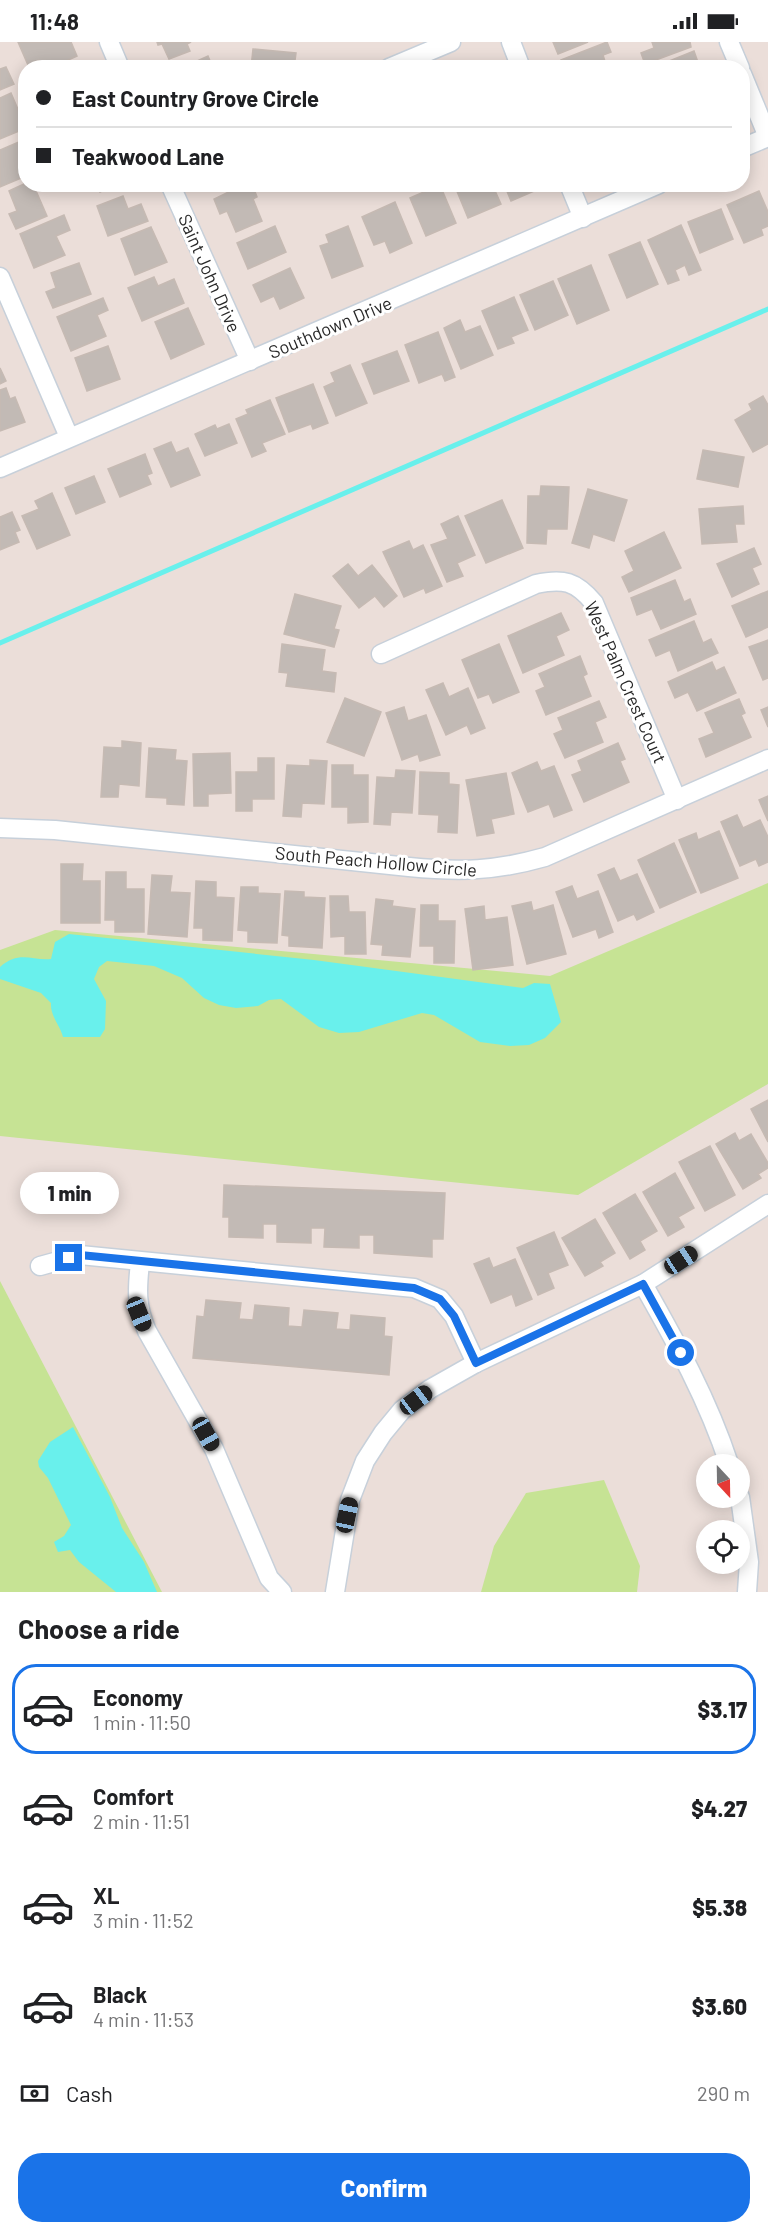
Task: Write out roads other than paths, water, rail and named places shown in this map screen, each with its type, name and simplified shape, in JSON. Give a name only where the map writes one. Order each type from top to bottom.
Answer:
[{"type":"street","points":[[109,42],[117,60]]},
{"type":"street","points":[[408,60],[451,42]]},
{"type":"street","points":[[511,42],[518,60]]},
{"type":"street","points":[[729,42],[737,60]]},
{"type":"street","points":[[750,93],[768,137],[750,145]]},
{"type":"street","name":"Saint John Drive","points":[[174,192],[250,361]]},
{"type":"street","points":[[572,192],[583,218]]},
{"type":"street","name":"Southdown Drive","points":[[0,468],[641,192]]},
{"type":"street","points":[[0,277],[69,437]]},
{"type":"street","name":"West Palm Crest Court","points":[[381,654],[536,584],[566,581],[584,590],[594,603],[677,800]]},
{"type":"street","name":"South Peach Hollow Circle","points":[[0,828],[55,830],[466,871],[514,866],[545,857],[768,759]]},
{"type":"street","points":[[335,1592],[350,1500],[364,1461],[402,1410],[430,1389],[476,1363],[643,1284],[768,1204]]},
{"type":"street","points":[[40,1266],[80,1255],[140,1263],[414,1288],[440,1299],[454,1316],[476,1363]]},
{"type":"street","points":[[140,1263],[139,1314],[214,1449],[269,1578],[282,1592]]},
{"type":"street","points":[[643,1284],[701,1393],[718,1430],[726,1454]]},
{"type":"street","points":[[750,1562],[768,1561]]},
{"type":"street","points":[[747,1592],[748,1574]]},
{"type":"water","points":[[69,934],[314,960],[523,988],[534,983],[550,984],[561,1022],[545,1038],[529,1045],[510,1046],[480,1042],[434,1015],[422,1013],[359,1032],[339,1033],[319,1027],[281,999],[269,1000],[258,1006],[236,1008],[219,1005],[204,998],[182,978],[154,966],[107,961],[99,967],[94,979],[106,1001],[105,1029],[100,1037],[63,1037],[52,1012],[51,1003],[41,993],[0,979],[0,967],[19,958],[51,959],[55,942]]},
{"type":"water","points":[[73,1427],[110,1497],[122,1528],[144,1562],[157,1592],[116,1592],[79,1562],[70,1550],[58,1552],[54,1542],[64,1536],[71,1525],[48,1478],[39,1467],[38,1461],[50,1442]]},
{"type":"waterway","points":[[0,643],[768,309]]}]
